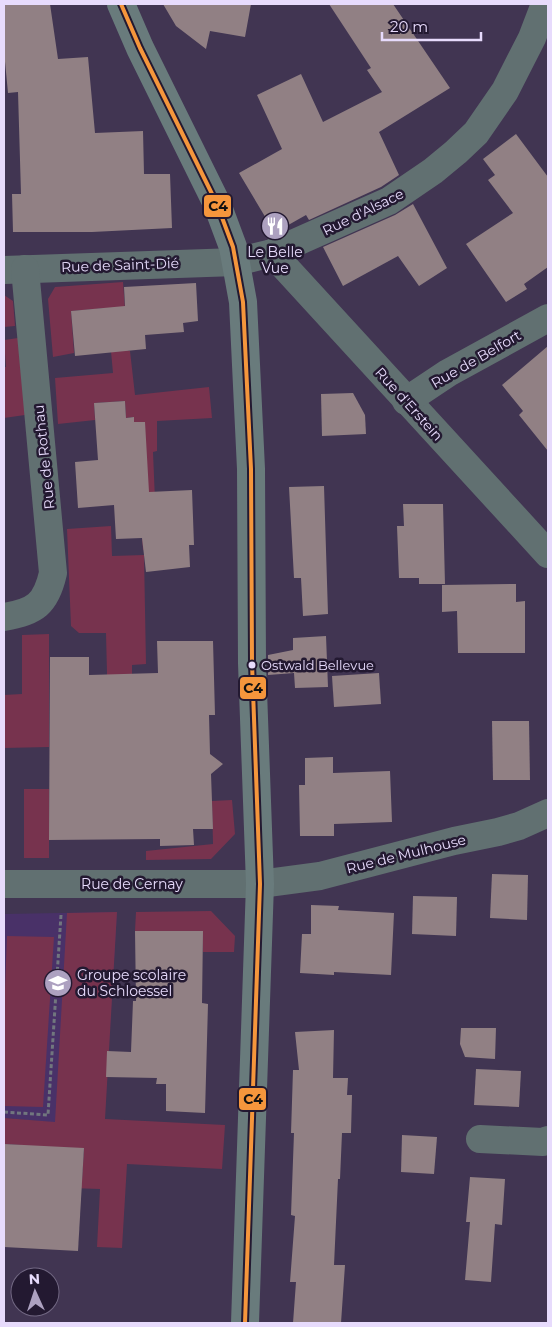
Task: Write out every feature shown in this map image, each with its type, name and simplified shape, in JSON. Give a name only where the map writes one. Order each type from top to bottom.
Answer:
[{"type":"street","points":[[122,4],[140,48],[217,204],[236,262],[243,302],[251,468],[252,663],[260,884],[244,1323]]},
{"type":"street","name":"Rue d'Alsace","points":[[236,262],[272,253],[389,201],[426,177],[456,152],[476,133],[505,91],[532,38],[545,4]]},
{"type":"street","name":"Rue d'Erstein","points":[[272,253],[548,554]]},
{"type":"street","name":"Rue de Saint-Dié","points":[[14,269],[236,262]]},
{"type":"street","name":"Rue de Rothau","points":[[4,617],[19,615],[37,606],[47,594],[53,573],[52,547],[14,269]]},
{"type":"street","name":"Rue de Belfort","points":[[406,401],[448,373],[548,318]]},
{"type":"street","name":"Rue de Mulhouse","points":[[260,884],[320,876],[498,832],[519,826],[548,813]]},
{"type":"street","name":"Rue de Cernay","points":[[4,884],[260,884]]},
{"type":"street","points":[[480,1139],[543,1142],[548,1140]]},
{"type":"path","points":[[4,1112],[48,1115],[63,884]]},
{"type":"shaded area","points":[[123,282],[128,351],[130,351],[135,395],[209,387],[212,418],[157,421],[157,451],[153,452],[157,548],[143,550],[133,417],[126,418],[125,401],[94,403],[95,420],[58,424],[55,378],[113,373],[107,308],[71,311],[74,353],[53,357],[48,299],[55,287]]},
{"type":"shaded area","points":[[4,295],[13,301],[15,326],[4,327]]},
{"type":"shaded area","points":[[18,338],[25,415],[4,418],[4,367],[6,367],[4,340]]},
{"type":"shaded area","points":[[111,526],[112,556],[144,555],[146,664],[132,665],[132,717],[108,714],[106,633],[79,633],[71,626],[67,529]]},
{"type":"shaded area","points":[[49,634],[49,747],[4,748],[4,695],[22,694],[22,635]]},
{"type":"shaded area","points":[[24,789],[49,789],[49,858],[24,858]]},
{"type":"shaded area","points":[[232,800],[235,834],[211,859],[146,860],[146,851],[213,844],[212,801]]},
{"type":"shaded area","points":[[211,911],[235,936],[234,952],[203,952],[202,931],[135,931],[136,912]]},
{"type":"shaded area","name":"Groupe scolaire du Schloessel","points":[[117,912],[104,1127],[4,1118],[4,914]]},
{"type":"shaded area","points":[[117,912],[105,1119],[225,1125],[222,1169],[127,1164],[122,1248],[97,1247],[100,1189],[70,1188],[82,1180],[84,1149],[59,1147],[20,1152],[21,1145],[4,1144],[4,1118],[55,1122],[67,913]]},
{"type":"shaded area","points":[[7,936],[54,937],[43,1107],[4,1106],[4,1014]]},
{"type":"building","points":[[4,4],[50,4],[58,59],[88,57],[95,133],[143,131],[144,174],[170,174],[172,228],[92,232],[13,232],[12,194],[21,194],[18,92],[8,93],[4,51]]},
{"type":"building","points":[[163,4],[251,4],[245,37],[210,31],[206,49],[176,26]]},
{"type":"building","points":[[329,4],[393,4],[450,88],[379,132],[399,175],[381,187],[309,220],[306,215],[283,228],[270,225],[239,173],[282,149],[257,95],[301,74],[323,122],[382,92],[367,70],[371,68]]},
{"type":"building","points":[[516,134],[548,177],[548,267],[524,284],[527,289],[506,302],[466,244],[513,213],[488,180],[495,175],[483,159]]},
{"type":"building","points":[[413,204],[447,268],[419,286],[398,256],[343,286],[323,247],[395,215]]},
{"type":"building","points":[[196,283],[198,321],[183,323],[184,332],[145,335],[146,349],[75,356],[71,311],[125,306],[124,287]]},
{"type":"building","points":[[548,346],[548,451],[519,415],[523,411],[502,385]]},
{"type":"building","points":[[353,393],[365,415],[366,434],[322,436],[321,394]]},
{"type":"building","points":[[125,401],[126,418],[134,417],[134,422],[145,422],[149,492],[192,490],[194,545],[189,545],[190,567],[146,572],[142,538],[116,539],[114,505],[78,508],[75,462],[98,460],[94,403]]},
{"type":"building","points":[[324,486],[328,614],[303,616],[301,578],[294,578],[289,487]]},
{"type":"building","points":[[403,504],[443,504],[445,584],[419,584],[419,578],[399,578],[397,526],[404,526]]},
{"type":"building","points":[[516,584],[516,602],[525,601],[525,653],[458,653],[457,611],[442,612],[442,585]]},
{"type":"building","points":[[326,636],[328,687],[295,688],[294,673],[268,675],[268,655],[293,650],[293,638]]},
{"type":"building","points":[[157,641],[213,641],[215,715],[209,715],[210,754],[223,764],[211,774],[213,829],[193,829],[194,845],[160,846],[160,839],[49,840],[50,657],[89,657],[89,675],[158,673]]},
{"type":"building","points":[[379,673],[381,704],[334,707],[332,676]]},
{"type":"building","points":[[492,721],[529,721],[530,780],[493,780]]},
{"type":"building","points":[[333,757],[333,773],[390,771],[392,822],[334,824],[334,836],[300,836],[299,785],[305,785],[305,758]]},
{"type":"building","points":[[492,874],[528,875],[527,920],[490,918]]},
{"type":"building","points":[[413,896],[457,897],[456,936],[412,934]]},
{"type":"building","points":[[311,905],[339,906],[338,910],[394,913],[391,975],[334,972],[334,975],[300,973],[302,934],[311,934]]},
{"type":"building","points":[[135,931],[203,931],[202,1003],[208,1004],[205,1113],[166,1111],[166,1084],[156,1084],[157,1078],[106,1077],[107,1051],[131,1052],[133,1001],[136,1001]]},
{"type":"building","points":[[461,1028],[496,1028],[495,1059],[465,1057],[460,1044]]},
{"type":"building","points":[[334,1030],[333,1078],[348,1078],[347,1095],[352,1095],[351,1133],[342,1133],[340,1179],[338,1179],[334,1265],[345,1265],[341,1323],[293,1323],[296,1282],[290,1282],[295,1216],[291,1215],[294,1133],[291,1133],[293,1070],[299,1070],[295,1032]]},
{"type":"building","points":[[476,1069],[521,1071],[519,1107],[474,1105]]},
{"type":"building","points":[[402,1135],[437,1137],[434,1174],[401,1172]]},
{"type":"building","points":[[4,1144],[84,1148],[78,1251],[4,1247]]},
{"type":"building","points":[[470,1177],[505,1179],[502,1225],[495,1224],[491,1282],[465,1280],[470,1222],[466,1222]]},
{"type":"transit line","name":"C4","points":[[121,4],[140,48],[217,204],[233,247],[243,302],[251,469],[252,663],[260,884],[245,1323]]},
{"type":"place","name":"Le Belle Vue","points":[[275,226]]},
{"type":"place","name":"Ostwald Bellevue","points":[[252,665]]},
{"type":"place","name":"Groupe scolaire du Schloessel","points":[[58,983]]}]
